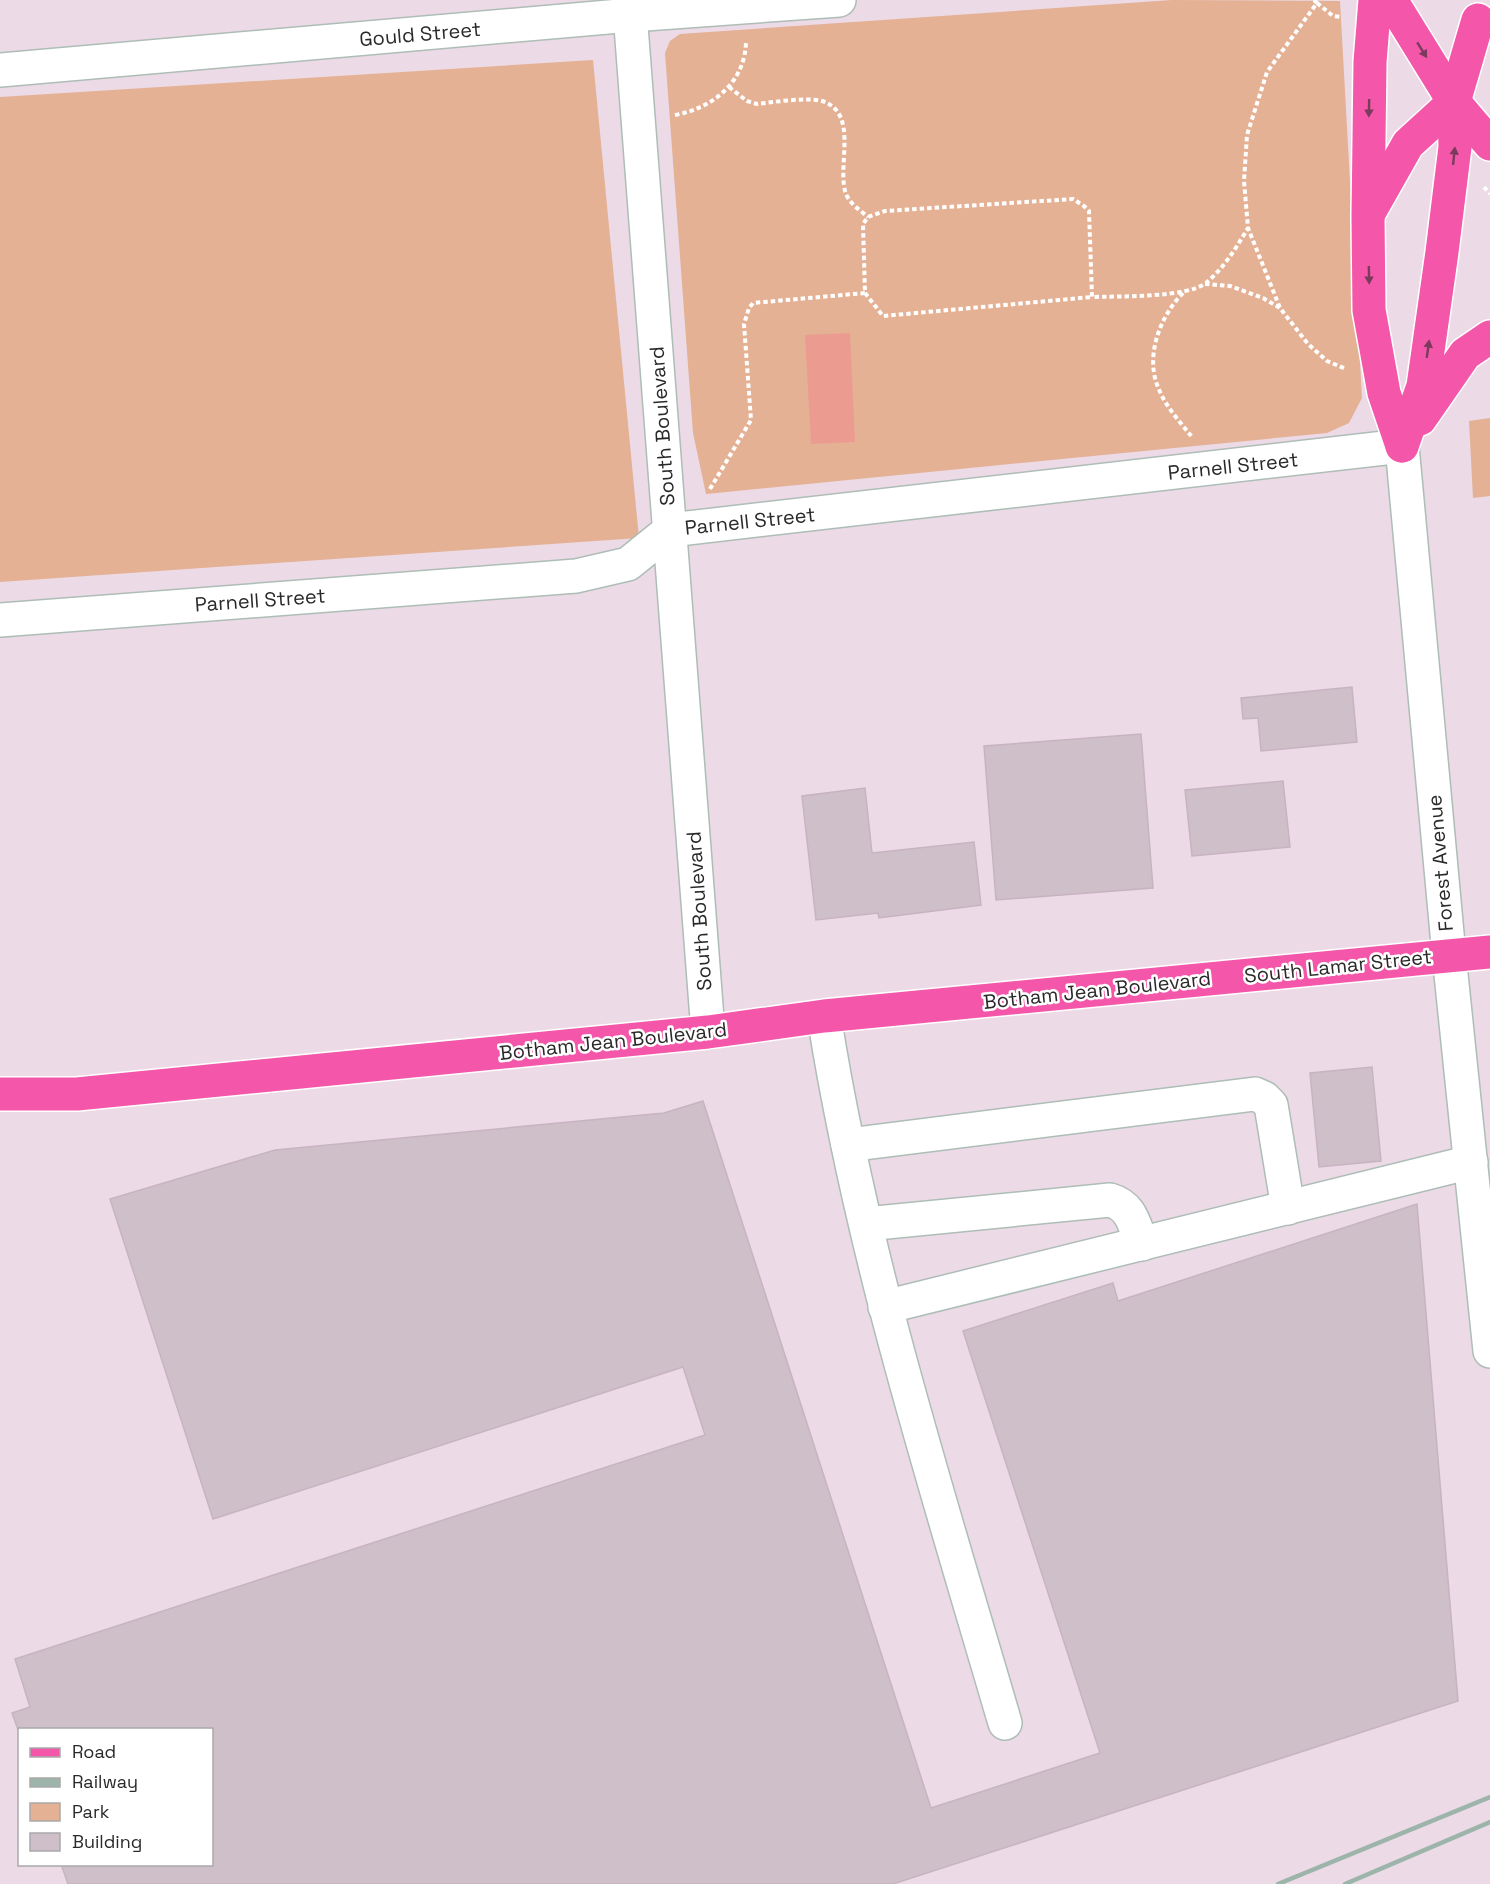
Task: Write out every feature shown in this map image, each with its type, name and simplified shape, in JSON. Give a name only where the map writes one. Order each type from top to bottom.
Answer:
[{"type":"main road","points":[[1375,0],[1370,62],[1368,216],[1370,310],[1384,393],[1402,446]]},
{"type":"main road","points":[[1390,0],[1454,102],[1490,144]]},
{"type":"main road","points":[[1402,446],[1423,386],[1455,147],[1454,102],[1478,19]]},
{"type":"main road","points":[[1368,216],[1408,144],[1454,102]]},
{"type":"main road","points":[[1454,102],[1490,108]]},
{"type":"main road","points":[[1402,446],[1465,354],[1490,337]]},
{"type":"main road","points":[[1449,956],[1490,952]]},
{"type":"main road","name":"South Lamar Street","points":[[1226,977],[1449,956]]},
{"type":"main road","name":"Botham Jean Boulevard","points":[[0,1094],[77,1094],[708,1032],[824,1017],[1226,977]]},
{"type":"street","name":"Gould Street","points":[[0,70],[630,8],[839,0]]},
{"type":"street","name":"South Boulevard","points":[[630,8],[708,1032]]},
{"type":"street","name":"Parnell Street","points":[[0,620],[576,576],[628,564],[670,530],[1402,446]]},
{"type":"street","name":"Forest Avenue","points":[[1402,446],[1449,956],[1490,1352]]},
{"type":"street","points":[[824,1017],[835,1085],[885,1308],[1005,1723]]},
{"type":"street","points":[[848,1145],[1255,1094],[1264,1098],[1270,1105],[1288,1208]]},
{"type":"street","points":[[885,1308],[1471,1162]]},
{"type":"street","points":[[866,1224],[1110,1200],[1124,1206],[1142,1244]]},
{"type":"path","points":[[1346,18],[1333,16],[1315,1],[1267,72],[1247,135],[1244,181],[1248,228],[1280,309],[1308,344],[1327,361],[1349,370]]},
{"type":"path","points":[[675,115],[705,106],[729,87],[743,60],[746,30]]},
{"type":"path","points":[[729,87],[747,101],[757,104],[820,100],[837,111],[844,126],[845,191],[850,201],[868,217]]},
{"type":"path","points":[[1092,297],[1089,212],[1073,200],[885,211],[868,217],[863,224],[865,293],[883,316],[1092,297],[1183,292],[1204,284],[1230,258],[1248,228]]},
{"type":"path","points":[[1204,284],[1230,286],[1263,298],[1280,309]]},
{"type":"path","points":[[1183,292],[1167,313],[1159,330],[1154,349],[1154,369],[1157,387],[1174,415],[1196,441]]},
{"type":"path","points":[[710,489],[751,420],[744,324],[749,308],[753,303],[865,293]]},
{"type":"green space","points":[[1172,0],[1340,1],[1362,398],[1349,423],[1327,433],[706,494],[693,433],[665,53],[670,41],[680,34]]},
{"type":"green space","points":[[593,60],[639,538],[0,582],[0,97]]},
{"type":"green space","points":[[1490,418],[1490,496],[1473,498],[1469,421]]},
{"type":"shaded area","points":[[850,333],[855,442],[811,444],[805,335]]},
{"type":"building","points":[[1352,687],[1357,742],[1261,751],[1258,718],[1243,719],[1241,698]]},
{"type":"building","points":[[1141,734],[1153,888],[996,900],[984,746]]},
{"type":"building","points":[[1283,781],[1290,847],[1192,856],[1185,790]]},
{"type":"building","points":[[865,788],[872,853],[974,842],[981,905],[879,918],[878,913],[816,920],[802,796]]},
{"type":"building","points":[[1372,1067],[1381,1161],[1319,1167],[1310,1073]]},
{"type":"building","points":[[703,1101],[931,1808],[1100,1753],[963,1331],[1113,1283],[1118,1301],[1417,1204],[1458,1701],[893,1884],[68,1884],[62,1866],[213,1866],[213,1728],[18,1730],[12,1713],[30,1707],[15,1659],[705,1435],[683,1367],[213,1519],[110,1199],[275,1150],[664,1113]]},
{"type":"railway","points":[[1278,1884],[1490,1797]]},
{"type":"railway","points":[[1345,1884],[1490,1822]]}]
